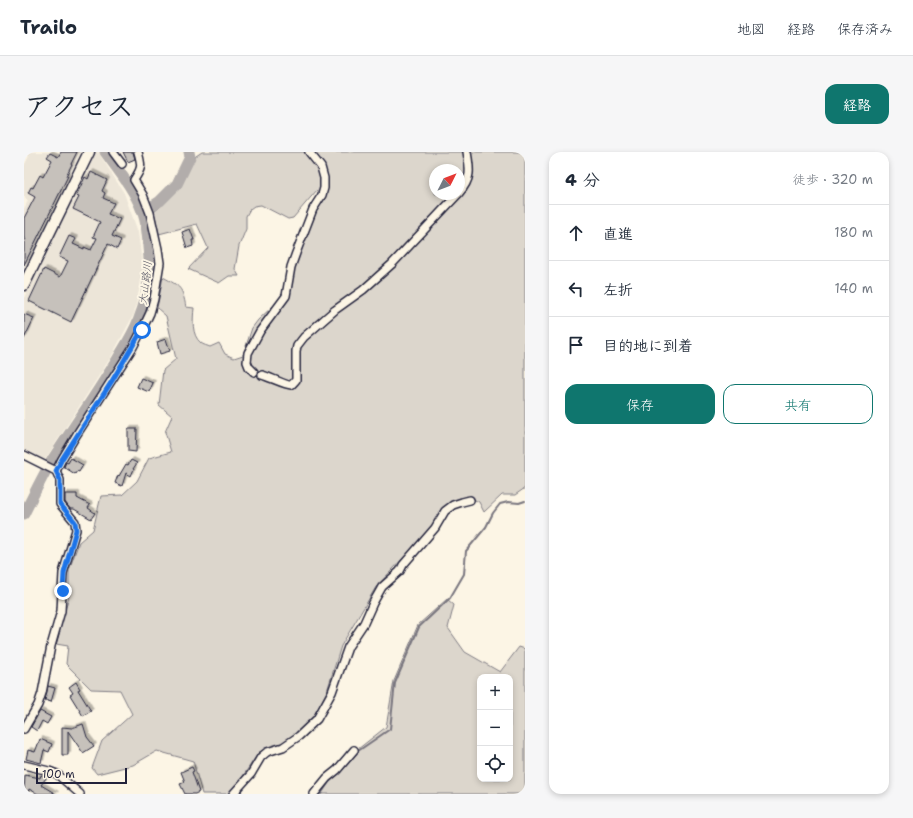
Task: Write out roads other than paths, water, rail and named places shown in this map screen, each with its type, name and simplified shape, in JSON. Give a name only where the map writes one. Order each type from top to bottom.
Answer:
[{"type":"street","points":[[24,285],[89,152]]},
{"type":"street","points":[[113,152],[122,164]]},
{"type":"street","points":[[55,470],[133,347],[150,313],[154,299],[160,263],[150,213],[143,195],[134,180],[140,170],[141,162],[138,152]]},
{"type":"street","points":[[254,372],[249,367],[248,353],[260,331],[286,296],[291,267],[313,209],[322,195],[324,188],[324,178],[321,167],[308,152]]},
{"type":"street","points":[[465,186],[470,171],[468,152]]},
{"type":"street","points":[[262,375],[274,378],[287,385],[293,383],[296,380],[297,346],[304,337],[335,310],[363,290],[392,264],[453,200]]},
{"type":"street","points":[[24,455],[55,470],[60,480],[60,504],[75,522],[76,530],[64,573],[61,611],[51,646],[42,693],[38,705],[24,729]]},
{"type":"street","points":[[233,794],[251,774],[261,757],[267,752],[283,746],[299,736],[317,719],[332,692],[348,647],[364,623],[382,587],[400,570],[426,540],[445,512],[453,505],[470,500]]},
{"type":"street","points":[[314,794],[354,750]]},
{"type":"street","points":[[24,765],[57,774],[80,794]]},
{"type":"waterway","name":"大山路川","points":[[24,514],[52,460],[118,358],[136,326],[144,303],[149,275],[146,224],[139,203],[130,187],[105,152]]},
{"type":"waterway","points":[[143,212],[160,201],[177,184],[190,157],[189,152]]},
{"type":"waterway","points":[[321,794],[329,782],[340,772],[358,751],[390,729],[395,683],[419,627],[450,598],[464,574],[466,551],[486,527],[493,513],[500,504],[508,502],[519,503],[525,501]]}]
